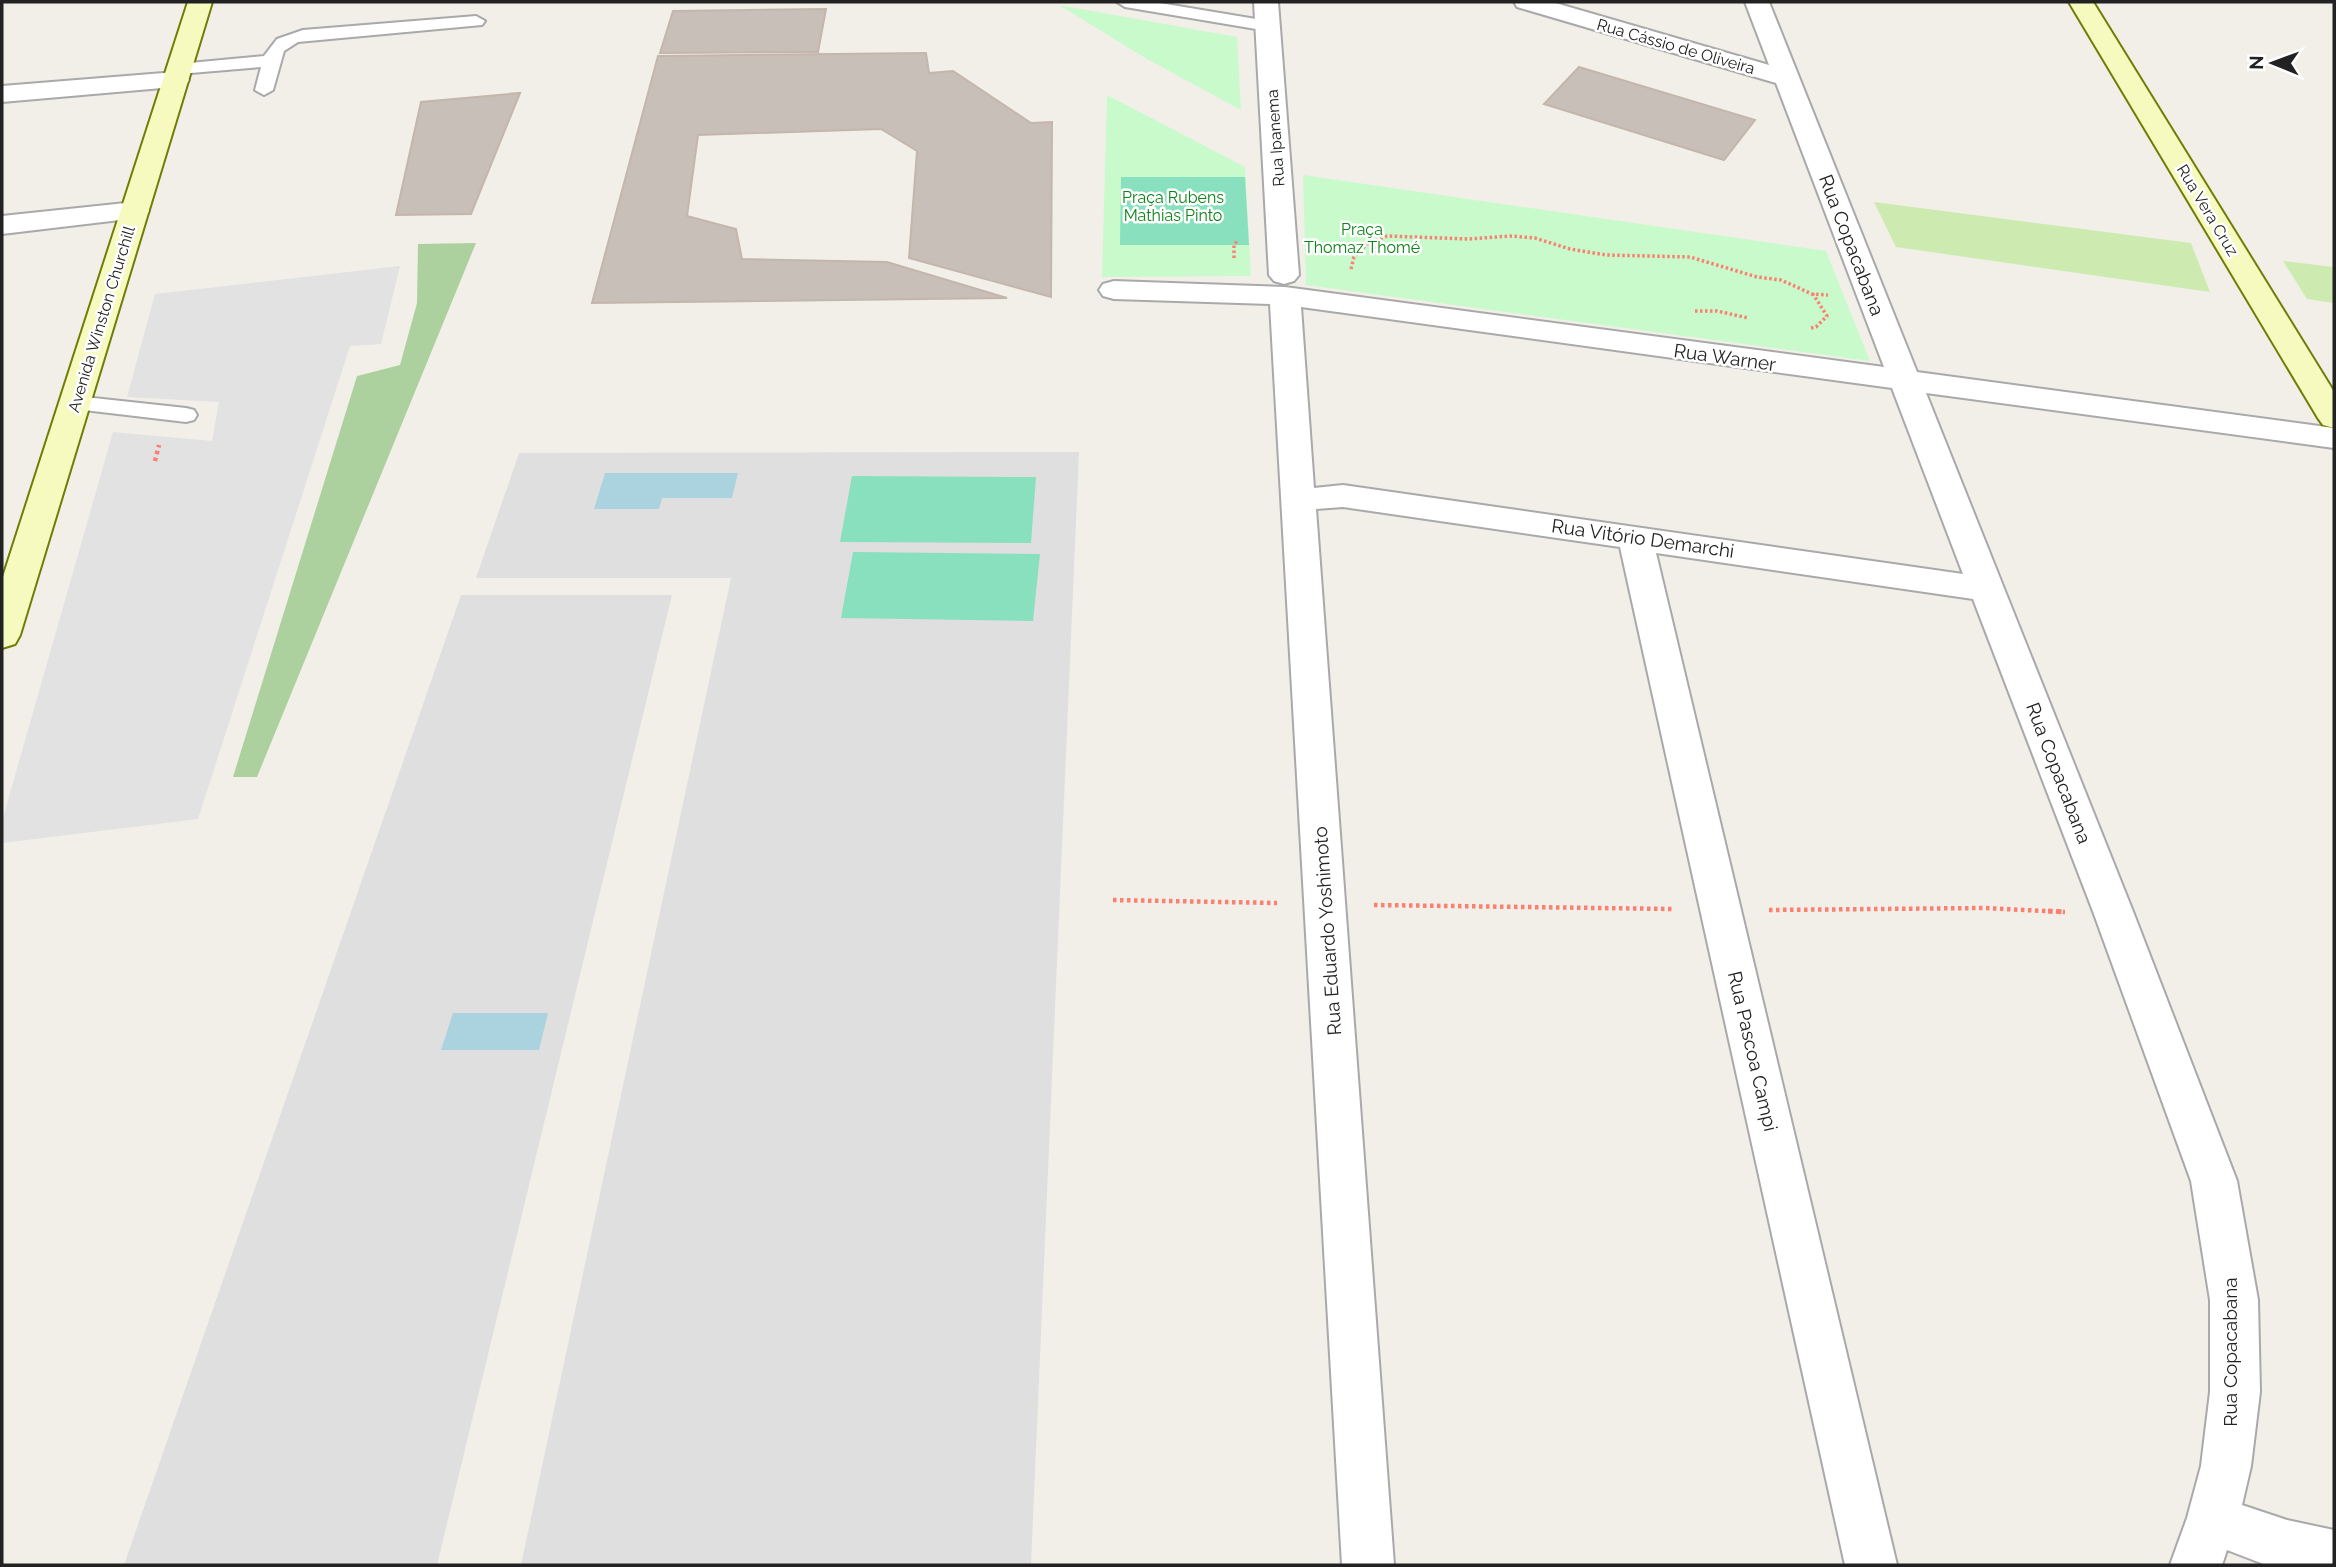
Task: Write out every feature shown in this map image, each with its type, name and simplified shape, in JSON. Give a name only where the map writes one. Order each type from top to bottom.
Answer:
[{"type":"main road","name":"Avenida Winston Churchill","points":[[2,635],[200,2]]},
{"type":"main road","name":"Rua Vera Cruz","points":[[2081,2],[2334,418]]},
{"type":"street","name":"Rua Cássio de Oliveira","points":[[1526,2],[1786,78]]},
{"type":"street","name":"Rua Copacabana","points":[[1757,2],[2115,914],[2214,1181],[2234,1300],[2235,1392],[2226,1466],[2213,1518],[2196,1565]]},
{"type":"street","name":"Rua Ipanema","points":[[1267,14],[1285,285]]},
{"type":"street","points":[[2,94],[177,75]]},
{"type":"street","points":[[2,225],[135,211]]},
{"type":"street","name":"Rua Warner","points":[[1114,290],[1285,285],[1344,304],[2334,438]]},
{"type":"street","name":"Rua Eduardo Yoshimoto","points":[[1285,285],[1368,1565]]},
{"type":"street","name":"Rua Vitório Demarchi","points":[[1298,500],[1343,496],[1987,589]]},
{"type":"street","name":"Rua Pascoa Campi","points":[[1635,537],[1871,1565]]},
{"type":"street","points":[[2213,1518],[2253,1537],[2309,1553],[2334,1556]]},
{"type":"lane","points":[[1125,2],[1267,14]]},
{"type":"lane","points":[[264,90],[277,45],[285,39],[303,35],[476,21]]},
{"type":"lane","points":[[177,75],[272,61]]},
{"type":"lane","points":[[75,403],[186,415]]},
{"type":"path","points":[[1344,304],[1354,257],[1367,244],[1387,236],[1443,239],[1510,236],[1535,238],[1606,256],[1690,257],[1757,277],[1781,280],[1812,294],[1873,299]]},
{"type":"path","points":[[1113,900],[1721,910],[1984,908],[2115,914]]},
{"type":"shaded area","points":[[400,266],[381,344],[350,346],[198,819],[2,843],[2,821],[113,432],[212,441],[219,402],[127,397],[155,294]]},
{"type":"shaded area","points":[[1079,452],[1031,1565],[521,1565],[731,578],[476,578],[519,453]]},
{"type":"shaded area","points":[[461,595],[672,595],[437,1565],[124,1565]]},
{"type":"green space","points":[[1059,5],[1237,37],[1241,110],[1147,59]]},
{"type":"green space","name":"Praça Rubens Mathias Pinto","points":[[1107,95],[1245,167],[1251,276],[1102,277]]},
{"type":"green space","name":"Praça Thomaz Thomé","points":[[1303,175],[1826,251],[1870,361],[1306,285]]},
{"type":"green space","points":[[1121,177],[1245,177],[1249,245],[1120,245]]},
{"type":"green space","points":[[1874,202],[2191,243],[2210,292],[1896,247]]},
{"type":"green space","points":[[476,243],[257,777],[233,777],[357,376],[400,365],[417,303],[418,244]]},
{"type":"green space","points":[[2283,261],[2334,267],[2334,303],[2307,299]]},
{"type":"green space","points":[[852,476],[1036,477],[1031,543],[840,542]]},
{"type":"green space","points":[[853,552],[1040,554],[1033,621],[841,618]]},
{"type":"water","points":[[605,473],[738,473],[732,498],[662,498],[659,509],[594,509]]},
{"type":"water","points":[[453,1013],[548,1013],[539,1050],[441,1050]]},
{"type":"building","points":[[826,9],[818,52],[660,53],[673,11]]},
{"type":"building","points":[[926,53],[929,73],[953,71],[1031,123],[1052,122],[1051,297],[909,258],[917,151],[881,129],[698,135],[687,216],[736,229],[742,259],[887,262],[1007,298],[592,303],[658,56]]},
{"type":"building","points":[[1579,67],[1755,120],[1724,160],[1544,104]]},
{"type":"building","points":[[520,93],[471,214],[396,215],[421,102]]}]
